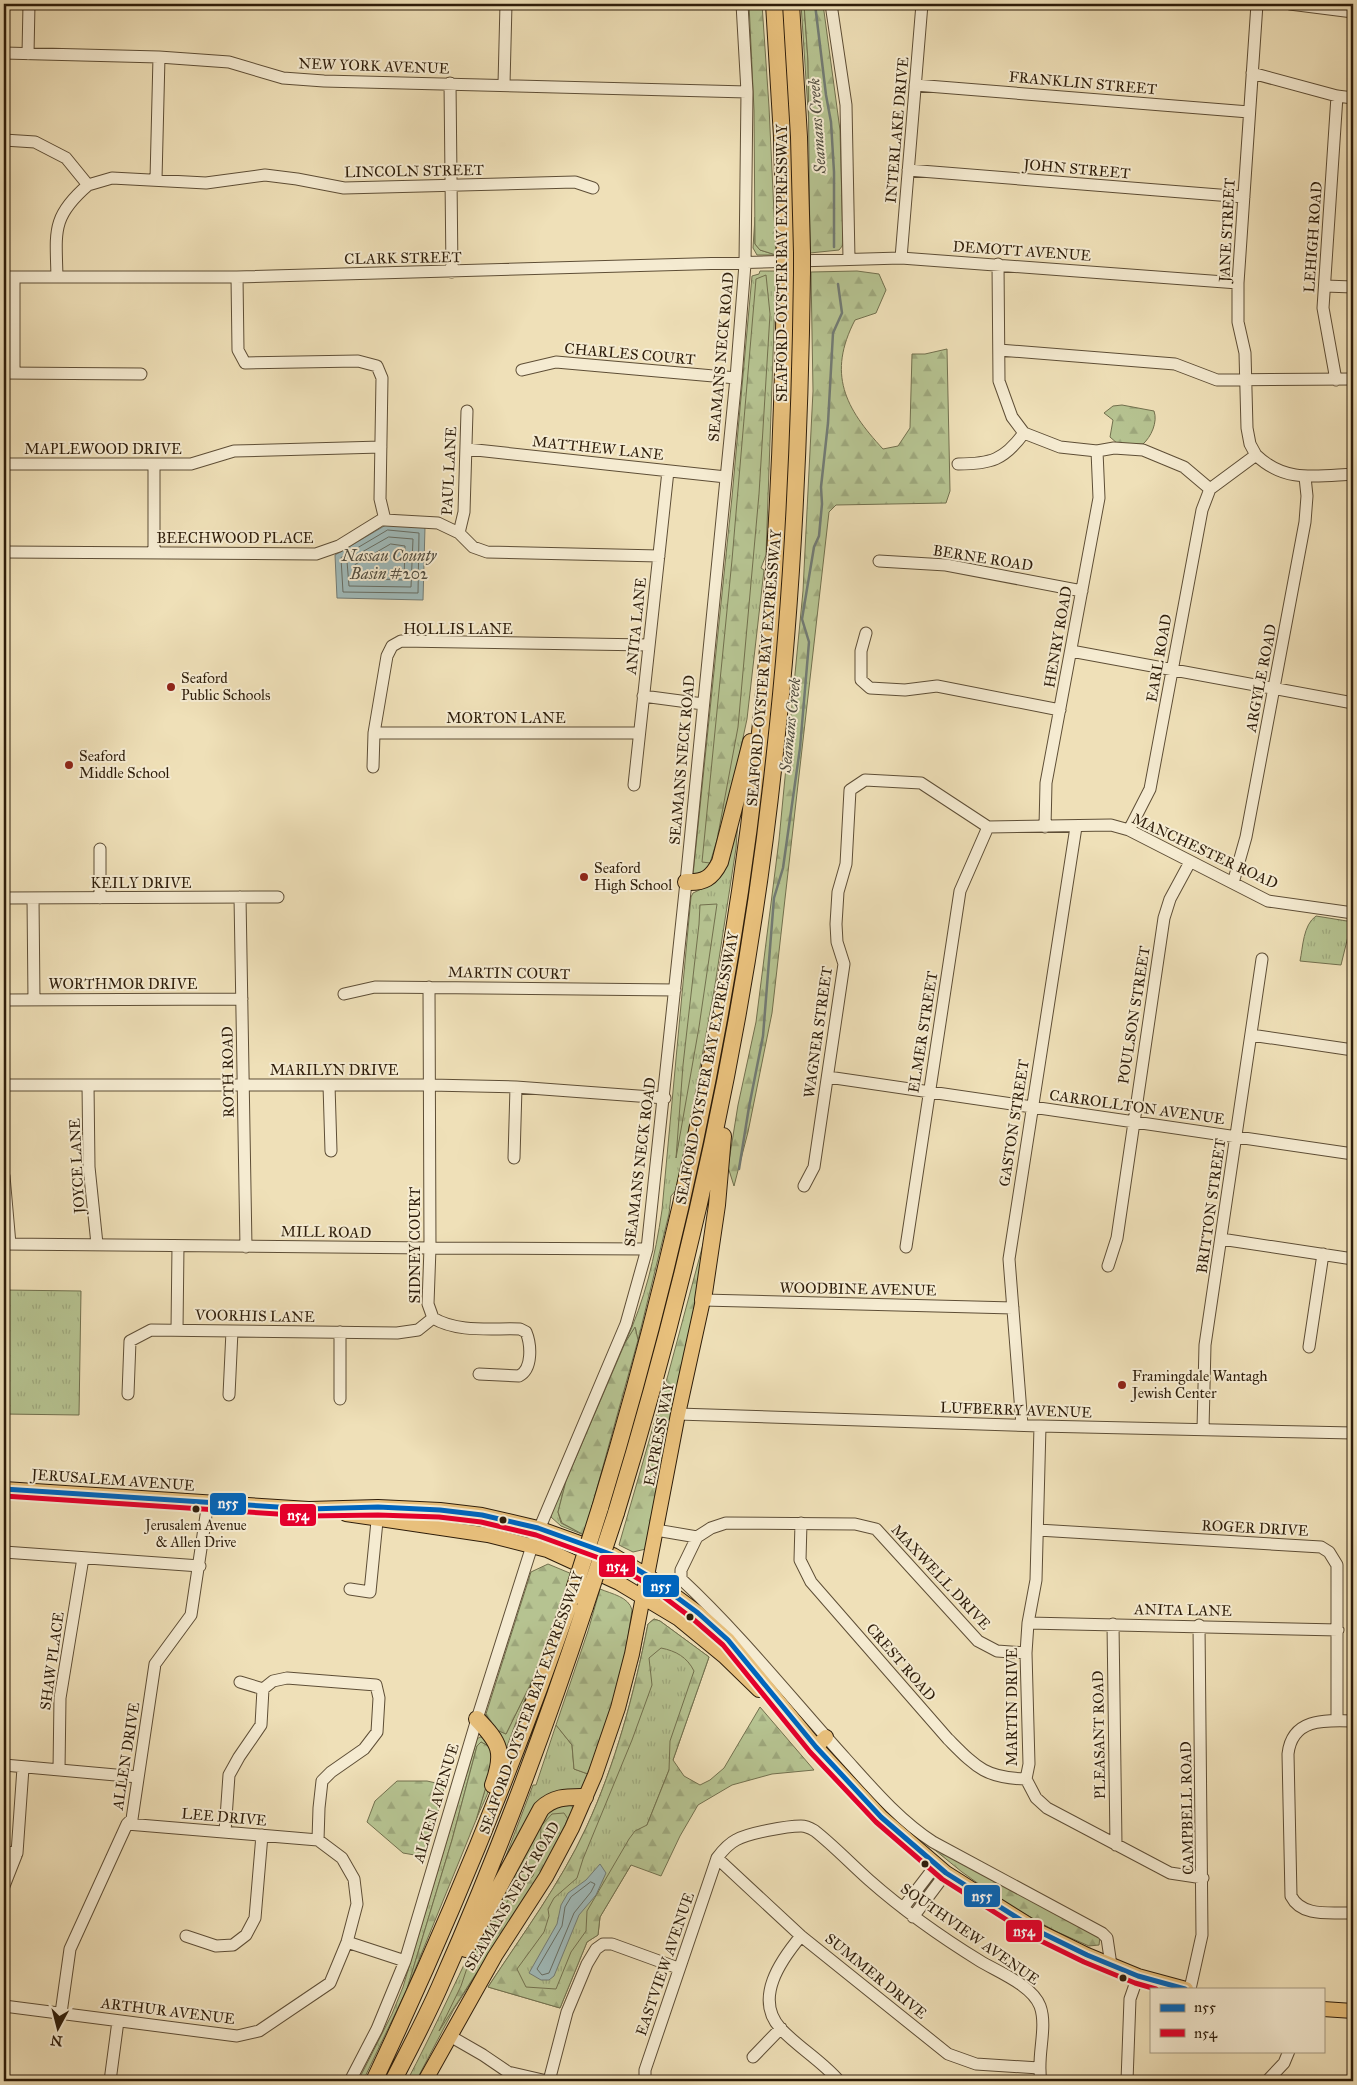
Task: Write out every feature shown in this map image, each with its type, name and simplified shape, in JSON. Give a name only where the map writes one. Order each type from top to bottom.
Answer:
[{"type":"highway","name":"SEAFORD-OYSTER BAY EXPRESSWAY","points":[[393,2081],[440,1988],[500,1844],[562,1678],[600,1508],[632,1401],[663,1281],[703,1101],[741,886],[765,681],[780,491],[785,254],[782,137],[774,4]]},
{"type":"highway","name":"SEAFORD-OYSTER BAY EXPRESSWAY","points":[[374,2081],[455,1902],[527,1722],[616,1513],[648,1405],[680,1285],[710,1152],[736,1023],[766,831],[782,683],[796,492],[803,262],[799,137],[791,4]]},
{"type":"highway","points":[[686,882],[706,881],[715,873],[720,862],[765,681]]},
{"type":"highway","points":[[704,1300],[717,1209],[722,1140],[736,1023]]},
{"type":"highway","points":[[455,1902],[498,1769],[500,1757],[499,1746],[494,1737],[477,1719]]},
{"type":"highway","points":[[440,1988],[456,1966],[541,1809],[559,1798],[585,1797]]},
{"type":"main road","name":"EXPRESS WAY","points":[[648,1576],[678,1414],[704,1300]]},
{"type":"main road","name":"JERUSALEM AVENUE","points":[[4,1489],[378,1513],[457,1512],[482,1515],[538,1528],[613,1555],[648,1576],[731,1637],[803,1732]]},
{"type":"main road","name":"JERUSALEM AVENUE","points":[[378,1513],[488,1535],[547,1550],[610,1578],[644,1597],[680,1619],[724,1656],[803,1732],[821,1742],[881,1817],[941,1869],[1040,1932],[1138,1976],[1182,1988]]},
{"type":"main road","name":"SEAMANS NECK ROAD","points":[[425,2081],[495,1956],[546,1877],[572,1828],[596,1775],[618,1708],[648,1576]]},
{"type":"main road","points":[[1324,2010],[1353,2011]]},
{"type":"street","points":[[28,54],[29,4]]},
{"type":"street","points":[[504,84],[506,4]]},
{"type":"street","name":"SEAMANS NECK ROAD","points":[[538,1528],[626,1324],[647,1249],[665,1098],[736,378],[745,264],[747,92],[742,4]]},
{"type":"street","points":[[831,4],[846,105],[849,258]]},
{"type":"street","name":"INTERLAKE DRIVE","points":[[901,258],[922,4]]},
{"type":"street","name":"JANE STREET","points":[[1256,4],[1238,283],[1238,322],[1245,353],[1247,428],[1250,444],[1256,455]]},
{"type":"street","points":[[1290,4],[1353,12]]},
{"type":"street","name":"NEW YORK AVENUE","points":[[4,53],[159,57],[229,62],[283,78],[324,81],[504,84],[747,92]]},
{"type":"street","points":[[156,179],[159,57]]},
{"type":"street","points":[[1252,73],[1337,96],[1353,98]]},
{"type":"street","points":[[450,83],[452,272]]},
{"type":"street","name":"FRANKLIN STREET","points":[[915,84],[1249,112]]},
{"type":"street","name":"LEHIGH ROAD","points":[[1336,380],[1324,308],[1337,96]]},
{"type":"street","points":[[4,140],[35,142],[55,152],[66,158],[88,185]]},
{"type":"street","name":"JOHN STREET","points":[[908,170],[1244,197]]},
{"type":"street","name":"LINCOLN STREET","points":[[57,278],[56,238],[62,213],[72,198],[88,185],[112,178],[206,183],[265,175],[344,188],[575,182],[593,188]]},
{"type":"street","name":"DEMOTT AVENUE","points":[[803,262],[849,258],[901,258],[1238,283]]},
{"type":"street","name":"CLARK STREET","points":[[9,277],[237,277],[803,262]]},
{"type":"street","points":[[998,264],[999,381],[1012,417],[1024,433],[1060,447],[1097,451],[1114,448],[1142,450],[1184,468],[1210,489],[1256,455],[1266,465],[1276,470],[1305,477],[1353,474]]},
{"type":"street","points":[[9,277],[9,373],[141,374]]},
{"type":"street","points":[[237,277],[238,350],[245,362],[358,361],[377,366],[382,378],[380,498],[385,520],[438,523],[459,533],[473,547],[487,552],[659,556]]},
{"type":"street","points":[[1325,286],[1353,287]]},
{"type":"street","points":[[999,350],[1175,364],[1218,380],[1353,379]]},
{"type":"street","name":"CHARLES COURT","points":[[522,370],[556,362],[736,378]]},
{"type":"street","name":"PAUL LANE","points":[[459,533],[464,512],[467,411]]},
{"type":"street","points":[[958,464],[981,463],[1000,458],[1014,446],[1024,433]]},
{"type":"street","name":"MAPLEWOOD DRIVE","points":[[4,464],[191,464],[234,451],[381,447]]},
{"type":"street","name":"MATTHEW LANE","points":[[467,449],[726,477]]},
{"type":"street","name":"HENRY ROAD","points":[[1045,827],[1046,783],[1099,498],[1097,451]]},
{"type":"street","points":[[154,465],[154,553]]},
{"type":"street","name":"ANITA LANE","points":[[634,785],[668,471]]},
{"type":"street","name":"ARGYLE ROAD","points":[[1233,883],[1246,837],[1305,522],[1307,496],[1305,477]]},
{"type":"street","name":"EARL ROAD","points":[[1129,830],[1150,789],[1202,510],[1210,489]]},
{"type":"street","name":"BEECHWOOD PLACE","points":[[4,552],[316,554],[340,546],[381,520],[385,520]]},
{"type":"street","name":"BERNE ROAD","points":[[879,561],[946,565],[1082,591]]},
{"type":"street","points":[[866,634],[861,651],[861,680],[870,688],[905,690],[936,686],[1060,710]]},
{"type":"street","name":"HOLLIS LANE","points":[[373,767],[374,733],[387,656],[392,646],[401,641],[648,645]]},
{"type":"street","points":[[1071,650],[1353,702]]},
{"type":"street","points":[[643,696],[703,704]]},
{"type":"street","name":"MORTON LANE","points":[[374,733],[639,734]]},
{"type":"street","name":"WAGNER STREET","points":[[804,1186],[814,1167],[844,964],[838,942],[836,924],[838,892],[846,864],[850,790],[865,780],[921,783],[988,827]]},
{"type":"street","name":"MANCHESTER ROAD","points":[[988,827],[1111,825],[1129,830],[1268,901],[1353,913]]},
{"type":"street","name":"ELMER STREET","points":[[906,1246],[960,891],[988,827]]},
{"type":"street","name":"GASTON STREET","points":[[1022,1425],[1009,1259],[1076,827]]},
{"type":"street","points":[[100,849],[100,898]]},
{"type":"street","name":"POULSON STREET","points":[[1108,1266],[1117,1238],[1164,918],[1170,899],[1190,862]]},
{"type":"street","name":"ROTH ROAD","points":[[240,897],[246,1247]]},
{"type":"street","name":"KEILY DRIVE","points":[[4,898],[278,897]]},
{"type":"street","points":[[33,898],[34,1000]]},
{"type":"street","name":"BRITTON STREET","points":[[1203,1429],[1205,1345],[1262,959]]},
{"type":"street","name":"MARTIN COURT","points":[[344,994],[375,987],[675,990]]},
{"type":"street","name":"SIDNEY COURT","points":[[429,987],[430,1248],[428,1304],[433,1318],[442,1324],[459,1327],[520,1329],[526,1332],[529,1339],[528,1368],[525,1373],[520,1376],[479,1374]]},
{"type":"street","name":"WORTHMOR DRIVE","points":[[4,1000],[242,999]]},
{"type":"street","points":[[1251,1035],[1353,1050]]},
{"type":"street","name":"CARROLLTON AVENUE","points":[[828,1077],[1353,1154]]},
{"type":"street","name":"MARILYN DRIVE","points":[[4,1085],[430,1085],[516,1087],[665,1098]]},
{"type":"street","name":"JOYCE LANE","points":[[88,1085],[89,1167],[97,1244]]},
{"type":"street","points":[[329,1085],[330,1151]]},
{"type":"street","points":[[514,1158],[516,1087]]},
{"type":"street","points":[[4,1176],[7,1244]]},
{"type":"street","points":[[1221,1239],[1353,1259]]},
{"type":"street","name":"MILL ROAD","points":[[7,1244],[647,1249]]},
{"type":"street","points":[[177,1330],[178,1246]]},
{"type":"street","points":[[1309,1347],[1323,1254]]},
{"type":"street","name":"WOODBINE AVENUE","points":[[704,1300],[1013,1308]]},
{"type":"street","name":"VOORHIS LANE","points":[[128,1394],[130,1341],[151,1330],[397,1333],[418,1330],[433,1318]]},
{"type":"street","points":[[229,1395],[232,1331]]},
{"type":"street","points":[[340,1332],[340,1398]]},
{"type":"street","name":"LUFBERRY AVENUE","points":[[678,1414],[1040,1426],[1353,1433]]},
{"type":"street","name":"MARTIN DRIVE","points":[[1040,1426],[1036,1580],[1028,1623],[1026,1653],[1029,1764],[1026,1779],[1036,1798],[1047,1808],[1170,1873],[1203,1878]]},
{"type":"street","name":"ALLEN DRIVE","points":[[61,2013],[70,1949],[127,1824],[132,1819],[155,1664],[191,1615],[200,1566],[208,1502]]},
{"type":"street","points":[[350,1589],[370,1592],[378,1513]]},
{"type":"street","name":"MAXWELL DRIVE","points":[[696,1536],[726,1523],[855,1524],[876,1529],[978,1641],[997,1650],[1026,1653]]},
{"type":"street","name":"CREST ROAD","points":[[801,1523],[800,1560],[811,1582],[948,1739],[971,1763],[984,1772],[1003,1778],[1026,1779]]},
{"type":"street","name":"ALKEN AVENUE","points":[[350,2081],[377,2028],[405,1960],[477,1719],[538,1528]]},
{"type":"street","points":[[656,1530],[696,1536],[681,1570],[681,1579],[712,1608],[731,1637],[821,1742],[923,1836],[1102,1933],[1107,1938],[1111,1965]]},
{"type":"street","name":"ROGER DRIVE","points":[[1038,1530],[1321,1547],[1329,1552],[1337,1565],[1337,1721]]},
{"type":"street","points":[[4,1552],[200,1566]]},
{"type":"street","name":"SHAW PLACE","points":[[60,1770],[60,1698],[83,1558]]},
{"type":"street","name":"ANITA LANE","points":[[1028,1623],[1338,1630]]},
{"type":"street","name":"PLEASANT ROAD","points":[[1113,1624],[1116,1845]]},
{"type":"street","name":"CAMPBELL ROAD","points":[[1190,1988],[1202,1935],[1203,1878],[1199,1626]]},
{"type":"street","points":[[225,1832],[229,1775],[261,1725],[263,1689],[273,1681],[287,1678],[376,1685],[379,1698],[377,1732],[368,1745],[331,1772],[322,1781],[318,1840]]},
{"type":"street","points":[[240,1682],[263,1689]]},
{"type":"street","points":[[1353,1721],[1308,1725],[1295,1735],[1289,1747],[1290,1892],[1297,1905],[1309,1912],[1353,1913]]},
{"type":"street","points":[[4,1765],[138,1777]]},
{"type":"street","points":[[4,1886],[16,1853],[23,1768]]},
{"type":"street","name":"LEE DRIVE","points":[[127,1824],[318,1840]]},
{"type":"street","name":"SOUTHVIEW AVENUE","points":[[717,1858],[726,1846],[747,1835],[808,1826],[822,1836],[868,1880],[913,1916],[964,1951],[1032,1992],[1040,2005],[1042,2018],[1039,2068],[1042,2081]]},
{"type":"street","points":[[186,1936],[216,1946],[233,1945],[246,1935],[255,1918],[262,1835]]},
{"type":"street","name":"ARTHUR AVENUE","points":[[4,2006],[237,2036],[259,2032],[330,1984],[347,1942],[357,1904],[354,1879],[342,1858],[318,1840]]},
{"type":"street","points":[[4,1852],[16,1853]]},
{"type":"street","name":"SUMMER DRIVE","points":[[717,1858],[802,1936],[948,2054],[976,2064],[1039,2068]]},
{"type":"street","name":"EASTVIEW AVENUE","points":[[644,2081],[645,2070],[678,1968],[717,1858]]},
{"type":"street","points":[[903,1908],[941,1869]]},
{"type":"street","points":[[913,1916],[941,1869]]},
{"type":"street","points":[[802,1936],[779,1965],[772,1981],[769,2001],[774,2018],[781,2028],[829,2068],[839,2081]]},
{"type":"street","points":[[347,1942],[405,1960]]},
{"type":"street","points":[[450,2036],[508,2072],[548,2081],[567,2012],[587,1964],[596,1949],[603,1944],[612,1944],[678,1968]]},
{"type":"street","points":[[1126,2081],[1130,1999],[1138,1976]]},
{"type":"street","points":[[110,2081],[118,2021]]},
{"type":"street","points":[[753,2057],[781,2028]]},
{"type":"street","points":[[1267,2081],[1284,2063],[1289,2052]]},
{"type":"green space","points":[[749,4],[762,4],[776,255],[760,250],[755,244],[754,110]]},
{"type":"green space","points":[[801,4],[804,4],[808,61],[810,140]]},
{"type":"green space","points":[[804,4],[823,4],[840,130],[843,245],[839,250],[810,253],[808,61]]},
{"type":"green space","points":[[755,217],[755,244],[760,250],[776,255],[757,255],[753,248]]},
{"type":"green space","points":[[760,271],[776,271],[766,555],[761,568],[764,570],[747,719],[715,869],[693,875],[732,497],[752,276],[759,274]]},
{"type":"green space","points":[[857,271],[879,274],[886,290],[876,313],[855,320],[847,339],[842,357],[842,374],[844,389],[850,404],[870,434],[883,449],[898,446],[910,428],[912,354],[925,354],[947,349],[950,491],[946,503],[836,505],[829,512],[772,1013],[748,1132],[734,1186],[728,1167],[738,1105],[756,1022],[779,840],[803,591],[813,391],[811,272]]},
{"type":"green space","points":[[766,275],[770,314],[759,494],[738,727],[717,840],[710,863],[702,862],[732,560],[756,279]]},
{"type":"green space","points":[[1122,405],[1154,411],[1153,429],[1143,444],[1118,444],[1110,437],[1113,420],[1104,413],[1113,406]]},
{"type":"green space","points":[[738,820],[736,848],[715,985],[678,1188],[671,1196],[669,1214],[638,1340],[635,1328],[625,1343],[638,1311],[648,1278],[662,1210],[691,897],[693,893],[710,885]]},
{"type":"green space","points":[[717,904],[699,1027],[676,1158],[683,1065],[700,905]]},
{"type":"green space","points":[[1316,916],[1347,921],[1351,924],[1341,965],[1300,961],[1308,925]]},
{"type":"green space","points":[[705,1237],[710,1239],[646,1549],[633,1552],[619,1545]]},
{"type":"green space","points":[[4,1290],[81,1291],[79,1415],[4,1414]]},
{"type":"green space","points":[[635,1327],[638,1340],[584,1535],[562,1523],[558,1512],[566,1481],[625,1343]]},
{"type":"green space","points":[[566,1481],[558,1512],[561,1523],[584,1535],[561,1526],[551,1517],[553,1507]]},
{"type":"green space","points":[[548,1564],[572,1574],[531,1683],[506,1734],[494,1729],[486,1714],[531,1572]]},
{"type":"green space","points":[[600,1589],[624,1599],[632,1610],[625,1658],[613,1703],[588,1774],[574,1769],[572,1745],[556,1725],[588,1631]]},
{"type":"green space","points":[[654,1619],[660,1621],[709,1657],[673,1760],[631,1865],[600,1917],[598,1935],[587,1942],[560,2008],[488,1987],[553,1889],[586,1828],[615,1753],[637,1676],[648,1624]]},
{"type":"green space","points":[[654,1619],[660,1621],[709,1657],[673,1760],[684,1776],[700,1785],[710,1780],[724,1768],[760,1707],[814,1770],[772,1774],[732,1785],[698,1805],[680,1836],[661,1876],[631,1865],[600,1917],[598,1935],[587,1942],[560,2008],[488,1987],[553,1889],[586,1828],[606,1779],[623,1728],[648,1624]],"holes":[[[661,1648],[684,1658],[694,1671],[670,1741],[669,1770],[647,1825],[635,1831],[629,1839],[587,1911],[586,1931],[571,1952],[556,1989],[526,1987],[517,1969],[544,1932],[549,1916],[548,1909],[554,1898],[577,1878],[652,1685],[649,1658]]]},
{"type":"green space","points":[[531,1683],[504,1754],[485,1719],[486,1714],[494,1728],[506,1734]]},
{"type":"green space","points":[[556,1725],[572,1745],[574,1769],[588,1774],[583,1789],[554,1794],[501,1869],[533,1785],[536,1785]]},
{"type":"green space","points":[[486,1737],[493,1745],[496,1755],[496,1766],[489,1789],[476,1820],[494,1760],[490,1747],[481,1742],[477,1746],[452,1840],[407,1989],[363,2081],[358,2081],[392,2014],[403,1987],[477,1739]]},
{"type":"green space","points":[[481,1742],[490,1747],[494,1760],[476,1820],[407,1989],[452,1840],[477,1746]]},
{"type":"green space","points":[[397,1781],[427,1781],[445,1785],[426,1857],[403,1853],[367,1822],[375,1801]]},
{"type":"green space","points":[[571,1803],[573,1809],[543,1870],[454,2009],[416,2081],[407,2081],[476,1940],[532,1837],[554,1805]]},
{"type":"green space","points":[[564,1813],[568,1819],[543,1870],[439,2031],[461,1986],[467,1968],[510,1897],[533,1876],[540,1852],[541,1826],[552,1814]]},
{"type":"green space","points":[[915,1834],[1100,1937],[1099,1945],[1089,1946],[1055,1931],[1004,1902],[962,1872]]},
{"type":"water","name":"Nassau County Basin #202","points":[[386,525],[425,527],[423,600],[337,598],[335,555]]},
{"type":"water","points":[[600,1864],[606,1873],[596,1895],[579,1915],[554,1976],[549,1980],[541,1980],[529,1973],[557,1924],[561,1905],[568,1893],[586,1880]]},
{"type":"waterway","name":"Seamans Creek","points":[[815,4],[831,122],[834,172],[834,247]]},
{"type":"waterway","name":"Seamans Creek","points":[[739,1169],[763,1036],[774,898],[783,868],[800,748],[809,642],[802,619],[814,547],[819,536],[833,333],[842,313],[838,284]]},
{"type":"transit line","name":"n55","points":[[4,1489],[309,1509],[378,1507],[440,1510],[482,1515],[538,1528],[613,1555],[648,1576],[698,1613],[728,1640],[816,1747],[881,1817],[946,1873],[1040,1932],[1087,1955],[1138,1976],[1181,1988]]},
{"type":"transit line","name":"n54","points":[[4,1496],[309,1516],[378,1515],[439,1517],[481,1522],[536,1535],[610,1562],[644,1582],[693,1619],[723,1645],[810,1752],[876,1822],[942,1879],[1037,1939],[1084,1962],[1135,1983],[1152,1988]]},
{"type":"place","name":"Seaford Public Schools","points":[[171,687]]},
{"type":"place","name":"Seaford Middle School","points":[[69,765]]},
{"type":"place","name":"Seaford High School","points":[[584,877]]},
{"type":"place","name":"Framingdale Wantagh Jewish Center","points":[[1122,1385]]},
{"type":"place","name":"Jerusalem Avenue & Allen Drive","points":[[196,1509]]}]
